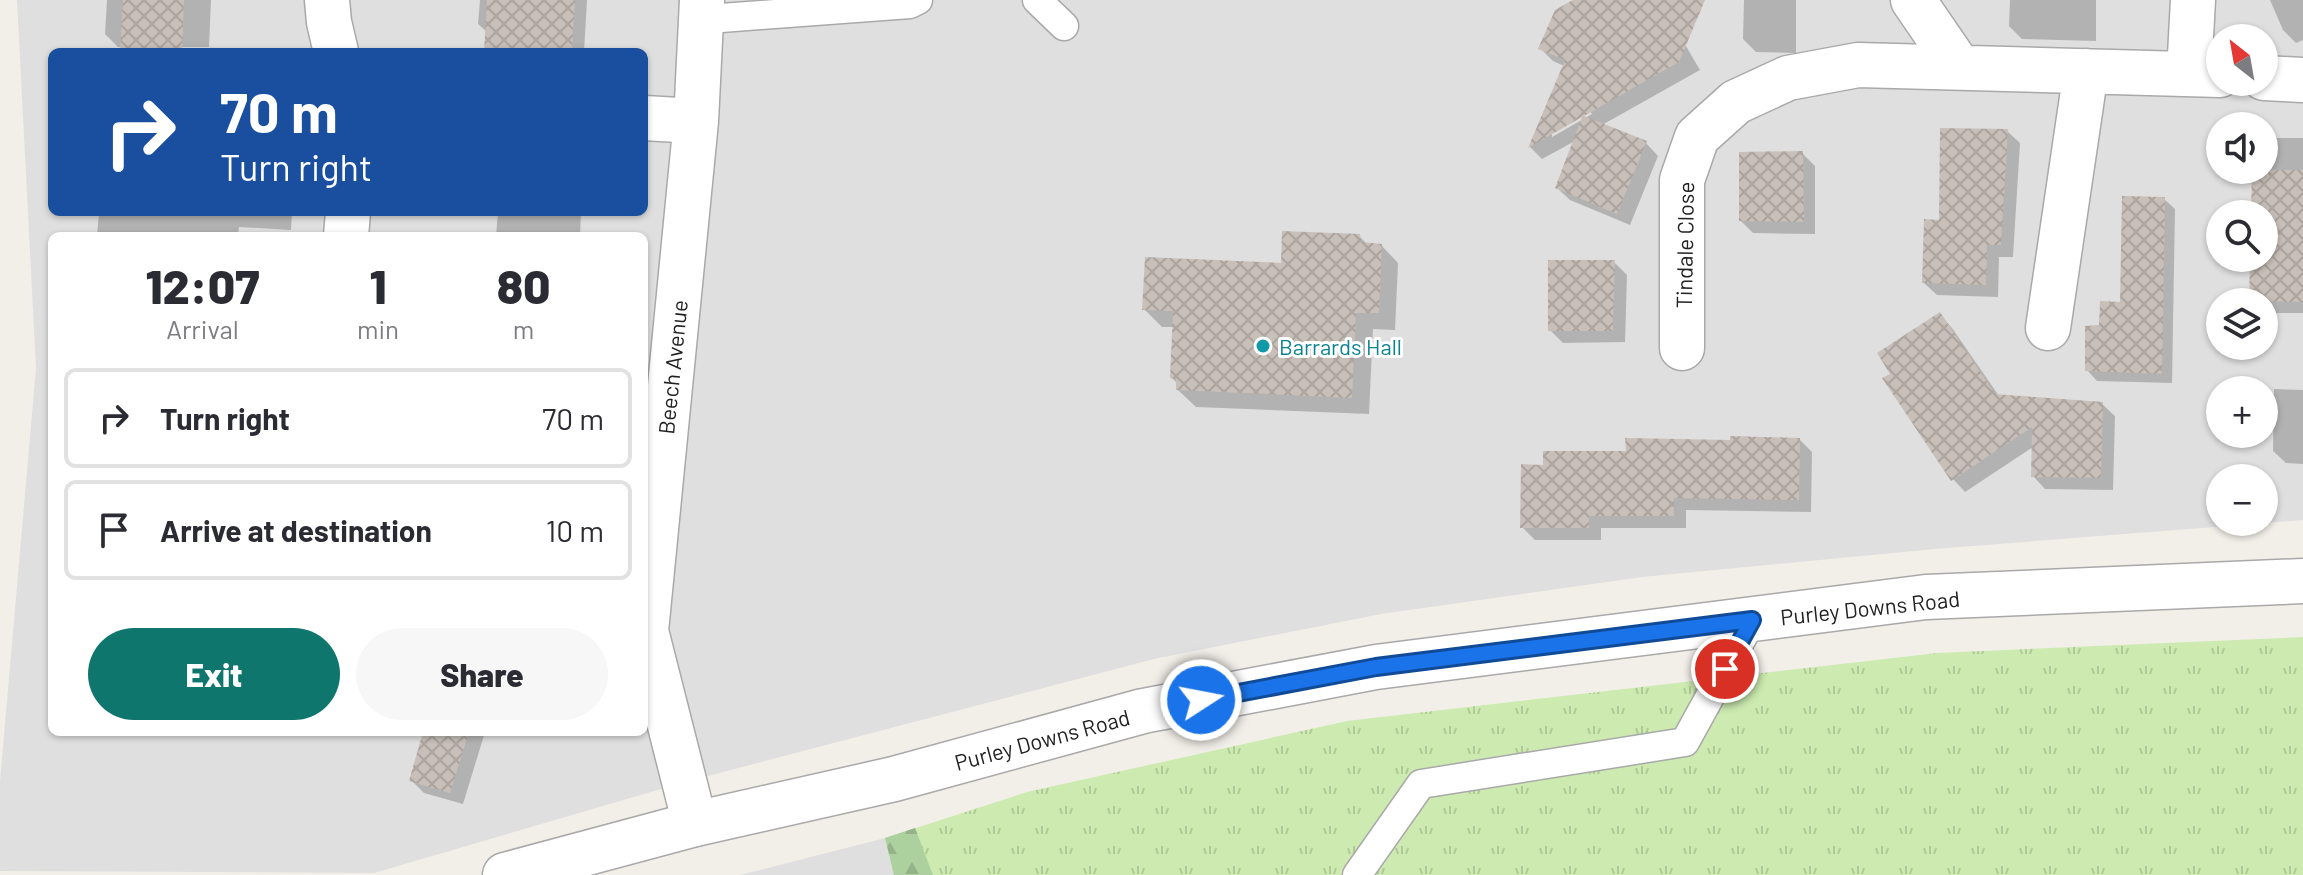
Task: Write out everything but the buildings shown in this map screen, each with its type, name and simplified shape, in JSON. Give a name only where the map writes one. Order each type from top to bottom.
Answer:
[{"type":"street","points":[[327,0],[335,48]]},
{"type":"street","points":[[1913,0],[1959,67]]},
{"type":"street","name":"Tindale Close","points":[[1682,348],[1682,180],[1697,137],[1736,102],[1788,78],[1858,65],[2204,74],[2193,0]]},
{"type":"street","name":"Beech Avenue","points":[[648,611],[696,121],[702,8]]},
{"type":"street","points":[[2048,328],[2086,71]]},
{"type":"street","points":[[2278,79],[2303,80]]},
{"type":"street","points":[[648,118],[696,121]]},
{"type":"street","name":"Purley Downs Road","points":[[505,875],[695,824],[894,779],[1143,711],[1376,667],[1926,597],[2303,581]]},
{"type":"street","name":"Beech Avenue","points":[[648,639],[695,824]]},
{"type":"lane","points":[[702,8],[721,18],[910,4],[918,0]]},
{"type":"lane","points":[[1037,0],[1064,26]]},
{"type":"lane","points":[[1357,875],[1421,784],[1685,742],[1752,620]]},
{"type":"shaded area","points":[[17,0],[2303,0],[2303,520],[2278,522],[2278,464],[2206,464],[2206,528],[1642,577],[1381,614],[1154,659],[685,782],[374,873],[0,871],[0,781],[36,368]]},
{"type":"shaded area","points":[[885,838],[894,875],[740,875]]},
{"type":"green space","points":[[2303,637],[2303,875],[894,875],[885,838],[1027,792],[1347,721],[1937,653]]},
{"type":"green space","points":[[915,828],[933,875],[894,875],[885,838]]},
{"type":"place","name":"Barrards Hall","points":[[1263,346]]},
{"type":"route","points":[[1201,700],[1376,667],[1752,620],[1725,669]]}]
